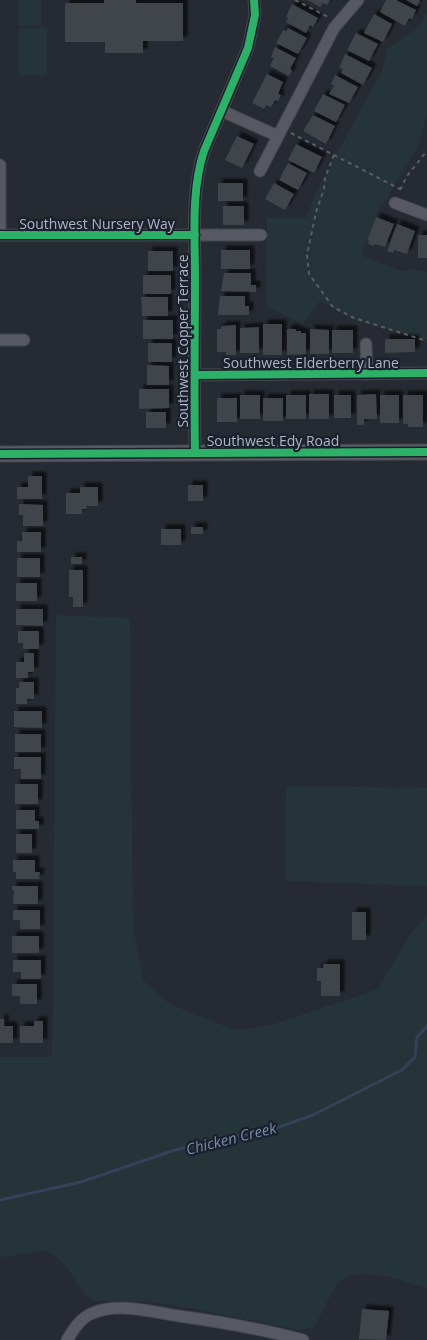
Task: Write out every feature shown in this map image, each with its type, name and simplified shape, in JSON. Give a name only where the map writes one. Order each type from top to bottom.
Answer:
[{"type":"main road","name":"Southwest Edy Road","points":[[0,454],[427,452]]},
{"type":"street","name":"Southwest Copper Terrace","points":[[195,454],[195,235],[199,166],[248,48],[255,15],[254,0]]},
{"type":"street","points":[[260,171],[327,40],[338,22],[358,0]]},
{"type":"street","points":[[222,111],[280,132]]},
{"type":"street","points":[[0,165],[0,228]]},
{"type":"street","points":[[395,203],[427,215]]},
{"type":"street","name":"Southwest Nursery Way","points":[[0,235],[261,235]]},
{"type":"street","points":[[0,340],[24,340]]},
{"type":"street","points":[[366,344],[367,374]]},
{"type":"street","name":"Southwest Elderberry Lane","points":[[195,375],[427,374]]},
{"type":"street","points":[[67,1340],[81,1319],[94,1313],[114,1308],[186,1317],[268,1331],[303,1340]]},
{"type":"path","points":[[296,0],[338,22]]},
{"type":"path","points":[[280,132],[334,155],[400,189]]},
{"type":"path","points":[[395,203],[407,176],[427,151]]},
{"type":"path","points":[[334,155],[325,178],[324,189],[316,212],[307,254],[309,274],[333,307],[354,318],[427,341]]},
{"type":"shaded area","points":[[18,0],[41,0],[41,26],[18,26]]},
{"type":"shaded area","points":[[427,13],[427,113],[417,149],[392,189],[388,199],[379,207],[361,255],[402,271],[412,269],[427,272],[427,340],[354,320],[320,301],[303,324],[267,307],[267,218],[306,218],[314,196],[381,72],[388,48],[416,29]]},
{"type":"shaded area","points":[[19,28],[47,28],[47,75],[19,75]]},
{"type":"shaded area","points":[[56,615],[130,618],[133,926],[143,980],[170,1004],[235,1030],[271,1025],[378,989],[409,936],[427,915],[427,1289],[380,1275],[354,1275],[344,1279],[336,1286],[314,1327],[298,1330],[151,1302],[94,1301],[82,1290],[61,1261],[50,1253],[43,1250],[0,1258],[0,1057],[52,1057]]},
{"type":"shaded area","points":[[286,786],[427,788],[427,886],[285,881]]},
{"type":"building","points":[[104,0],[136,0],[136,3],[183,3],[183,41],[143,41],[143,53],[105,53],[105,42],[65,42],[65,3],[104,3]]},
{"type":"building","points":[[308,0],[330,0],[327,5],[323,3],[320,7]]},
{"type":"building","points":[[386,0],[396,0],[416,10],[412,19],[409,18],[405,26],[380,12]]},
{"type":"building","points":[[406,0],[420,0],[417,6]]},
{"type":"building","points":[[292,4],[318,18],[313,27],[310,25],[306,33],[286,22],[288,18],[286,17]]},
{"type":"building","points":[[374,14],[392,24],[383,42],[364,33]]},
{"type":"building","points":[[288,28],[307,38],[298,54],[276,43],[283,30],[286,31]]},
{"type":"building","points":[[356,33],[378,44],[369,61],[347,50]]},
{"type":"building","points":[[275,47],[296,58],[290,69],[292,70],[289,76],[270,66],[274,58],[271,57]]},
{"type":"building","points":[[345,54],[372,68],[363,85],[341,73],[343,69],[339,68]]},
{"type":"building","points":[[267,74],[283,82],[278,94],[281,95],[278,101],[275,100],[271,107],[266,105],[264,109],[252,103]]},
{"type":"building","points":[[335,75],[358,87],[349,103],[329,94],[334,86],[331,84]]},
{"type":"building","points":[[323,94],[345,105],[336,122],[314,111]]},
{"type":"building","points":[[313,115],[335,126],[326,144],[303,131]]},
{"type":"building","points":[[237,136],[254,144],[242,168],[225,160]]},
{"type":"building","points":[[296,144],[322,157],[314,173],[288,160]]},
{"type":"building","points":[[288,163],[307,173],[298,190],[279,180]]},
{"type":"building","points":[[218,183],[243,183],[243,201],[218,201]]},
{"type":"building","points":[[274,183],[294,194],[285,210],[265,199]]},
{"type":"building","points":[[223,206],[244,206],[244,225],[223,225]]},
{"type":"building","points":[[376,217],[394,224],[385,247],[368,244],[369,241],[367,240]]},
{"type":"building","points":[[397,224],[415,231],[407,254],[394,250],[393,253],[387,251]]},
{"type":"building","points":[[418,235],[427,235],[427,258],[418,258]]},
{"type":"building","points":[[221,250],[250,250],[250,269],[221,269]]},
{"type":"building","points":[[148,251],[173,251],[173,271],[148,271]]},
{"type":"building","points":[[224,273],[251,273],[251,285],[256,285],[256,292],[221,291]]},
{"type":"building","points":[[143,275],[171,275],[171,294],[143,294]]},
{"type":"building","points":[[220,296],[245,296],[245,306],[249,306],[249,315],[218,315]]},
{"type":"building","points":[[141,297],[168,297],[168,316],[142,316]]},
{"type":"building","points":[[143,320],[173,320],[173,339],[143,339]]},
{"type":"building","points":[[263,324],[282,324],[282,355],[263,355]]},
{"type":"building","points":[[236,325],[236,355],[226,355],[226,352],[217,352],[217,329],[221,329],[221,326]]},
{"type":"building","points":[[259,327],[259,353],[240,353],[240,328]]},
{"type":"building","points":[[287,329],[296,329],[296,331],[301,331],[301,333],[306,333],[306,354],[287,355]]},
{"type":"building","points":[[310,329],[329,330],[329,354],[310,354]]},
{"type":"building","points":[[332,330],[353,330],[353,353],[332,353]]},
{"type":"building","points":[[385,339],[415,339],[415,352],[385,353]]},
{"type":"building","points":[[148,343],[172,343],[172,362],[148,362]]},
{"type":"building","points":[[147,365],[169,366],[169,385],[147,385]]},
{"type":"building","points":[[139,389],[169,389],[169,408],[139,409]]},
{"type":"building","points":[[309,394],[329,394],[329,419],[309,419]]},
{"type":"building","points":[[376,394],[377,419],[364,419],[364,425],[357,425],[357,395]]},
{"type":"building","points":[[240,395],[260,395],[260,419],[240,419]]},
{"type":"building","points":[[286,395],[306,395],[306,419],[286,419]]},
{"type":"building","points":[[334,395],[351,395],[351,418],[334,418]]},
{"type":"building","points":[[380,395],[399,395],[399,423],[380,423]]},
{"type":"building","points":[[403,395],[423,395],[423,427],[408,427],[408,424],[403,424]]},
{"type":"building","points":[[217,398],[237,398],[237,422],[217,422]]},
{"type":"building","points":[[263,398],[283,398],[283,421],[263,421]]},
{"type":"building","points":[[146,412],[166,412],[166,428],[146,428]]},
{"type":"building","points":[[28,476],[42,476],[42,499],[17,499],[17,487],[28,487]]},
{"type":"building","points":[[188,485],[203,485],[203,501],[188,501]]},
{"type":"building","points":[[80,487],[98,487],[98,506],[87,506],[87,509],[82,509],[82,514],[66,514],[66,493],[80,493]]},
{"type":"building","points":[[19,504],[43,505],[43,526],[23,526],[23,515],[19,515]]},
{"type":"building","points":[[191,527],[203,527],[203,534],[191,534]]},
{"type":"building","points":[[161,529],[181,529],[181,545],[161,545]]},
{"type":"building","points":[[22,532],[41,532],[41,552],[17,552],[17,541],[22,541]]},
{"type":"building","points":[[71,557],[82,557],[82,564],[71,564]]},
{"type":"building","points":[[17,558],[40,558],[40,577],[17,577]]},
{"type":"building","points":[[69,570],[83,570],[83,607],[73,607],[73,597],[69,597]]},
{"type":"building","points":[[16,583],[37,583],[37,601],[16,601]]},
{"type":"building","points":[[16,609],[43,609],[43,626],[16,625]]},
{"type":"building","points":[[18,631],[39,631],[39,649],[23,649],[23,643],[18,643]]},
{"type":"building","points":[[24,653],[34,653],[34,672],[28,672],[28,678],[16,678],[16,662],[24,662]]},
{"type":"building","points":[[19,682],[34,682],[34,699],[27,699],[27,704],[16,704],[16,688],[19,688]]},
{"type":"building","points":[[14,711],[42,711],[42,728],[14,727]]},
{"type":"building","points":[[15,734],[41,734],[41,752],[15,752]]},
{"type":"building","points":[[14,757],[41,757],[41,779],[21,779],[21,769],[14,769]]},
{"type":"building","points":[[15,784],[38,784],[38,804],[15,804]]},
{"type":"building","points":[[16,810],[35,810],[35,821],[39,821],[39,829],[16,829]]},
{"type":"building","points":[[16,834],[32,834],[32,853],[16,853]]},
{"type":"building","points":[[13,860],[35,860],[35,872],[40,872],[39,879],[16,879],[16,872],[13,872]]},
{"type":"building","points":[[12,886],[38,886],[38,904],[13,904],[14,890],[12,890]]},
{"type":"building","points":[[13,910],[40,910],[40,929],[20,929],[20,920],[13,920]]},
{"type":"building","points":[[352,912],[366,912],[366,940],[352,940]]},
{"type":"building","points":[[12,936],[39,936],[39,953],[12,953]]},
{"type":"building","points":[[13,960],[41,960],[41,979],[21,979],[21,972],[13,972]]},
{"type":"building","points":[[323,964],[340,964],[340,996],[321,996],[321,981],[317,981],[317,968],[323,968]]},
{"type":"building","points":[[12,984],[37,984],[37,1004],[20,1004],[20,996],[12,996]]},
{"type":"building","points":[[0,1019],[4,1019],[4,1026],[13,1026],[13,1043],[0,1043]]},
{"type":"building","points":[[34,1021],[43,1021],[43,1043],[20,1043],[20,1026],[34,1026]]},
{"type":"building","points":[[362,1309],[389,1311],[386,1340],[359,1339]]},
{"type":"waterway","name":"Chicken Creek","points":[[0,1200],[81,1182],[172,1151],[223,1137],[259,1134],[313,1115],[402,1070],[415,1057],[417,1037],[427,1026]]},
{"type":"cycle path","points":[[195,453],[195,197],[204,151],[248,48],[255,15],[254,0]]},
{"type":"cycle path","points":[[0,235],[195,235]]},
{"type":"cycle path","points":[[195,375],[427,373]]},
{"type":"cycle path","points":[[0,454],[427,452]]}]
